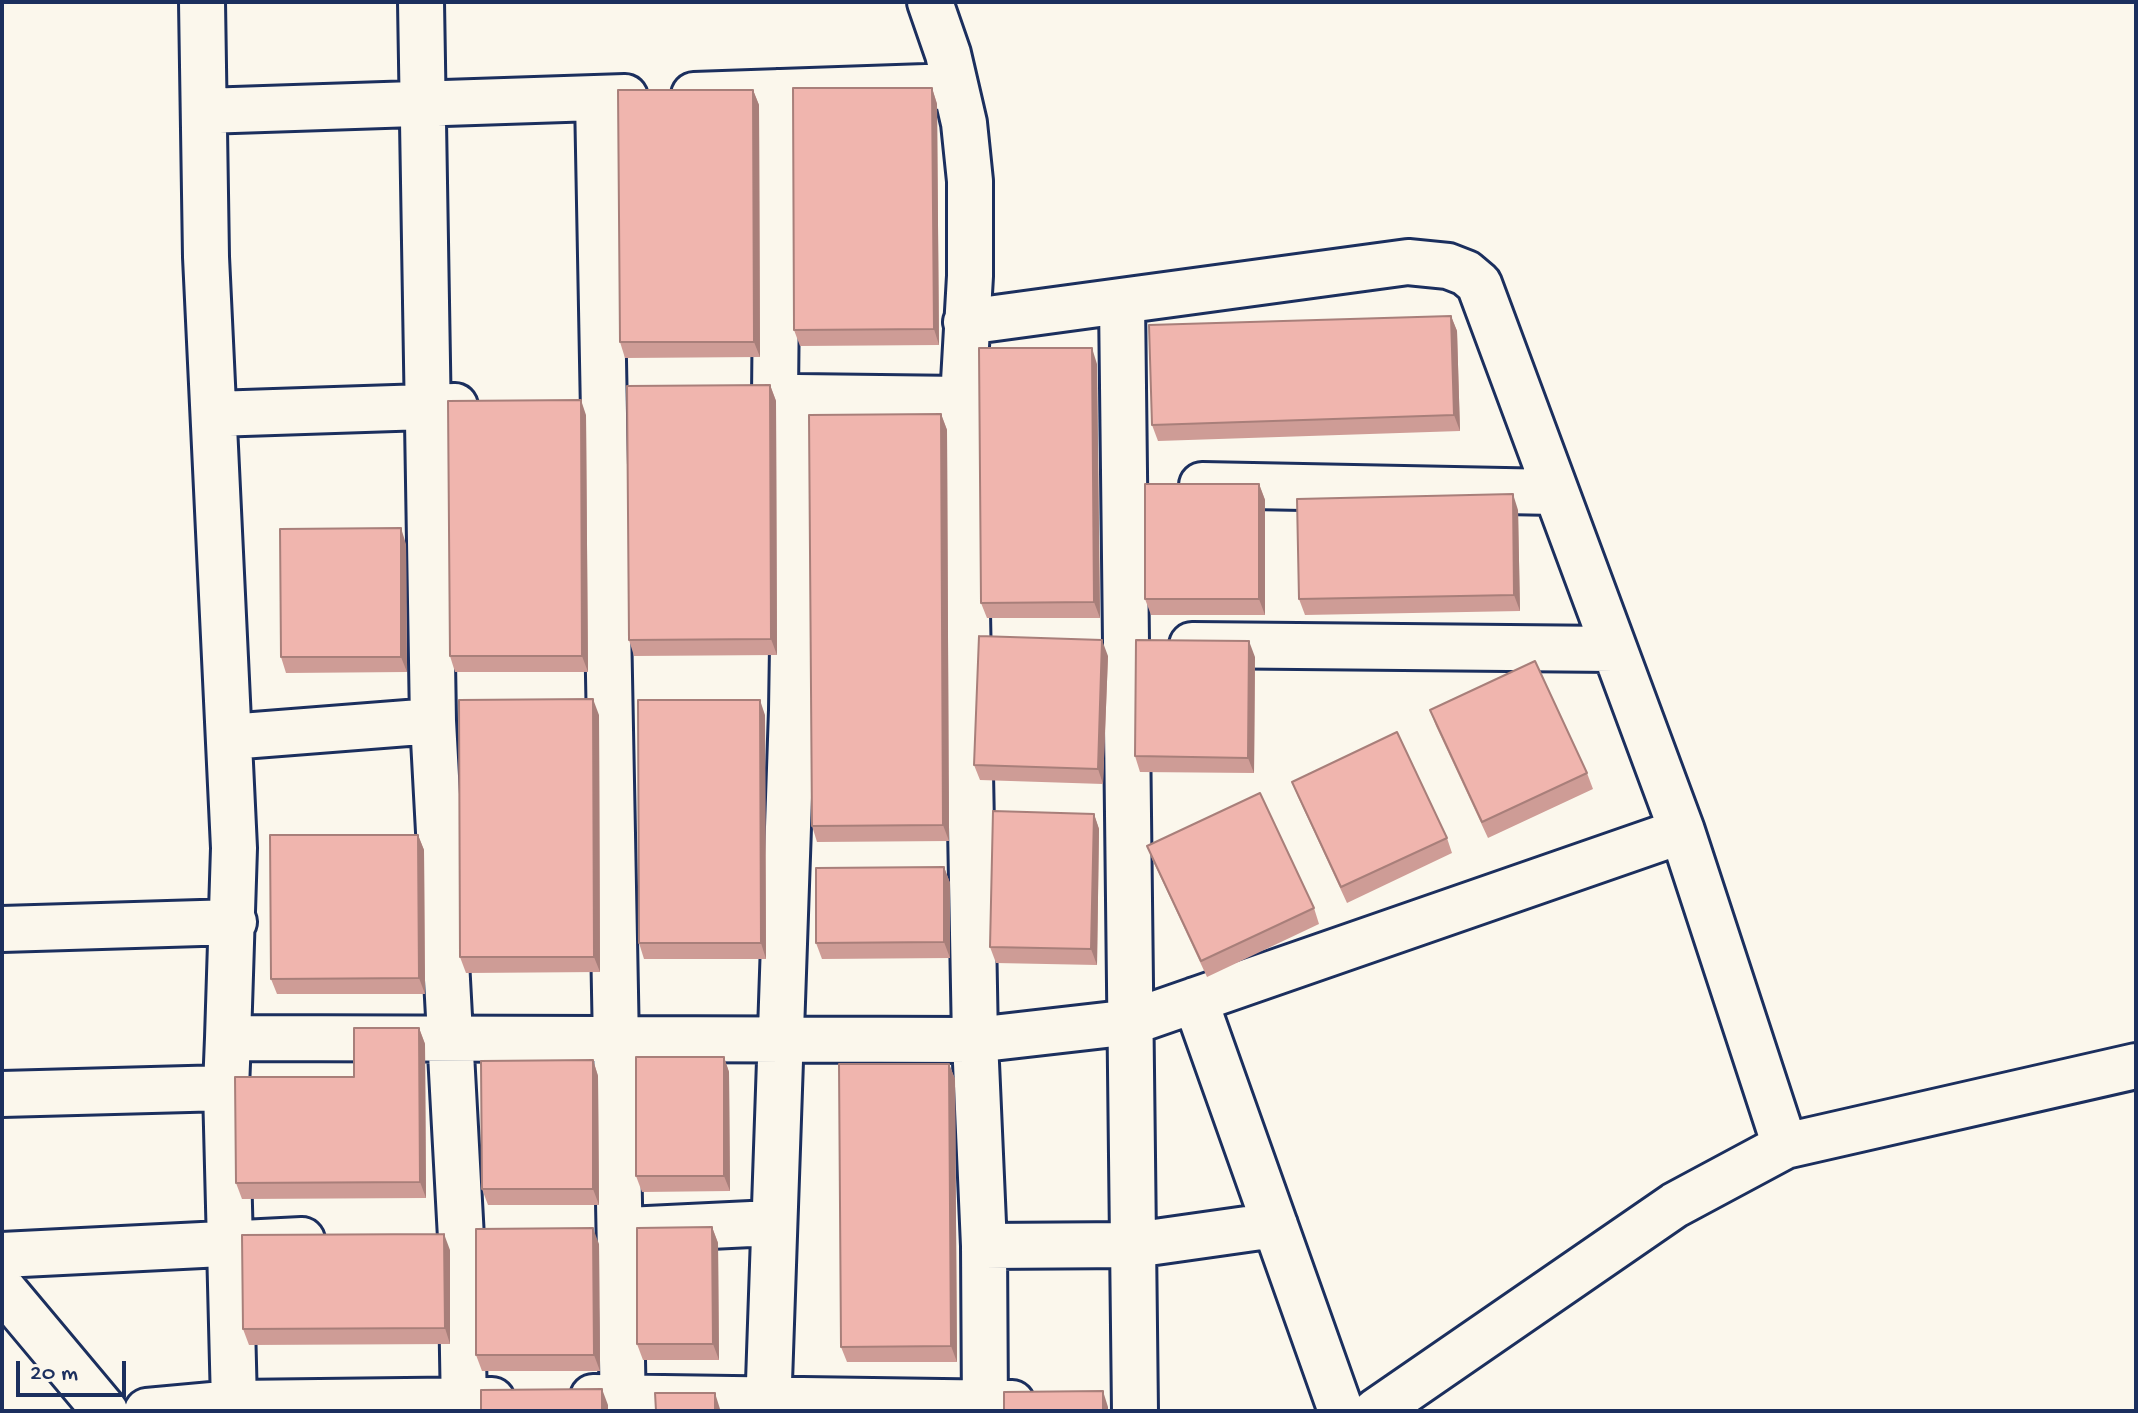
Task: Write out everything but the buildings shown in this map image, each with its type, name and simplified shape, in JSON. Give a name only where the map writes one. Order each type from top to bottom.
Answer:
[{"type":"street","points":[[202,2],[206,257],[229,737],[234,922],[226,1088],[234,1403]]},
{"type":"street","points":[[421,2],[433,713],[450,1036],[464,1406]]},
{"type":"street","points":[[930,2],[955,86],[970,181],[970,276],[963,399],[985,646],[970,817],[984,1246],[984,1407]]},
{"type":"street","points":[[204,111],[955,86]]},
{"type":"street","points":[[768,1405],[792,710],[778,92]]},
{"type":"street","points":[[598,98],[606,399],[627,710],[618,1037],[623,1404]]},
{"type":"street","points":[[966,322],[1408,262],[1430,262],[1466,273],[1485,297],[1682,831],[1785,1146]]},
{"type":"street","points":[[147,1411],[234,1403],[464,1406],[544,1398],[623,1404],[984,1407],[1074,1402],[1135,1406],[1122,301]]},
{"type":"street","points":[[728,395],[963,399]]},
{"type":"street","points":[[214,414],[490,404]]},
{"type":"street","points":[[1124,484],[1555,492]]},
{"type":"street","points":[[1078,645],[1614,649]]},
{"type":"street","points":[[229,737],[477,706]]},
{"type":"street","points":[[566,708],[627,710]]},
{"type":"street","points":[[748,710],[792,710]]},
{"type":"street","points":[[970,817],[1018,818]]},
{"type":"street","points":[[1081,819],[1128,819]]},
{"type":"street","points":[[228,1038],[450,1036],[975,1040],[1132,1022],[1682,831]]},
{"type":"street","points":[[927,873],[974,872]]},
{"type":"street","points":[[786,875],[833,875]]},
{"type":"street","points":[[2,929],[234,922]]},
{"type":"street","points":[[1195,1000],[1341,1411]]},
{"type":"street","points":[[1376,1411],[1675,1205],[1785,1146],[2136,1066]]},
{"type":"street","points":[[2,1094],[226,1088]]},
{"type":"street","points":[[573,1233],[772,1223]]},
{"type":"street","points":[[984,1246],[1134,1245],[1275,1225]]},
{"type":"street","points":[[2,1255],[230,1241],[341,1240]]},
{"type":"street","points":[[2,1288],[105,1411]]}]
